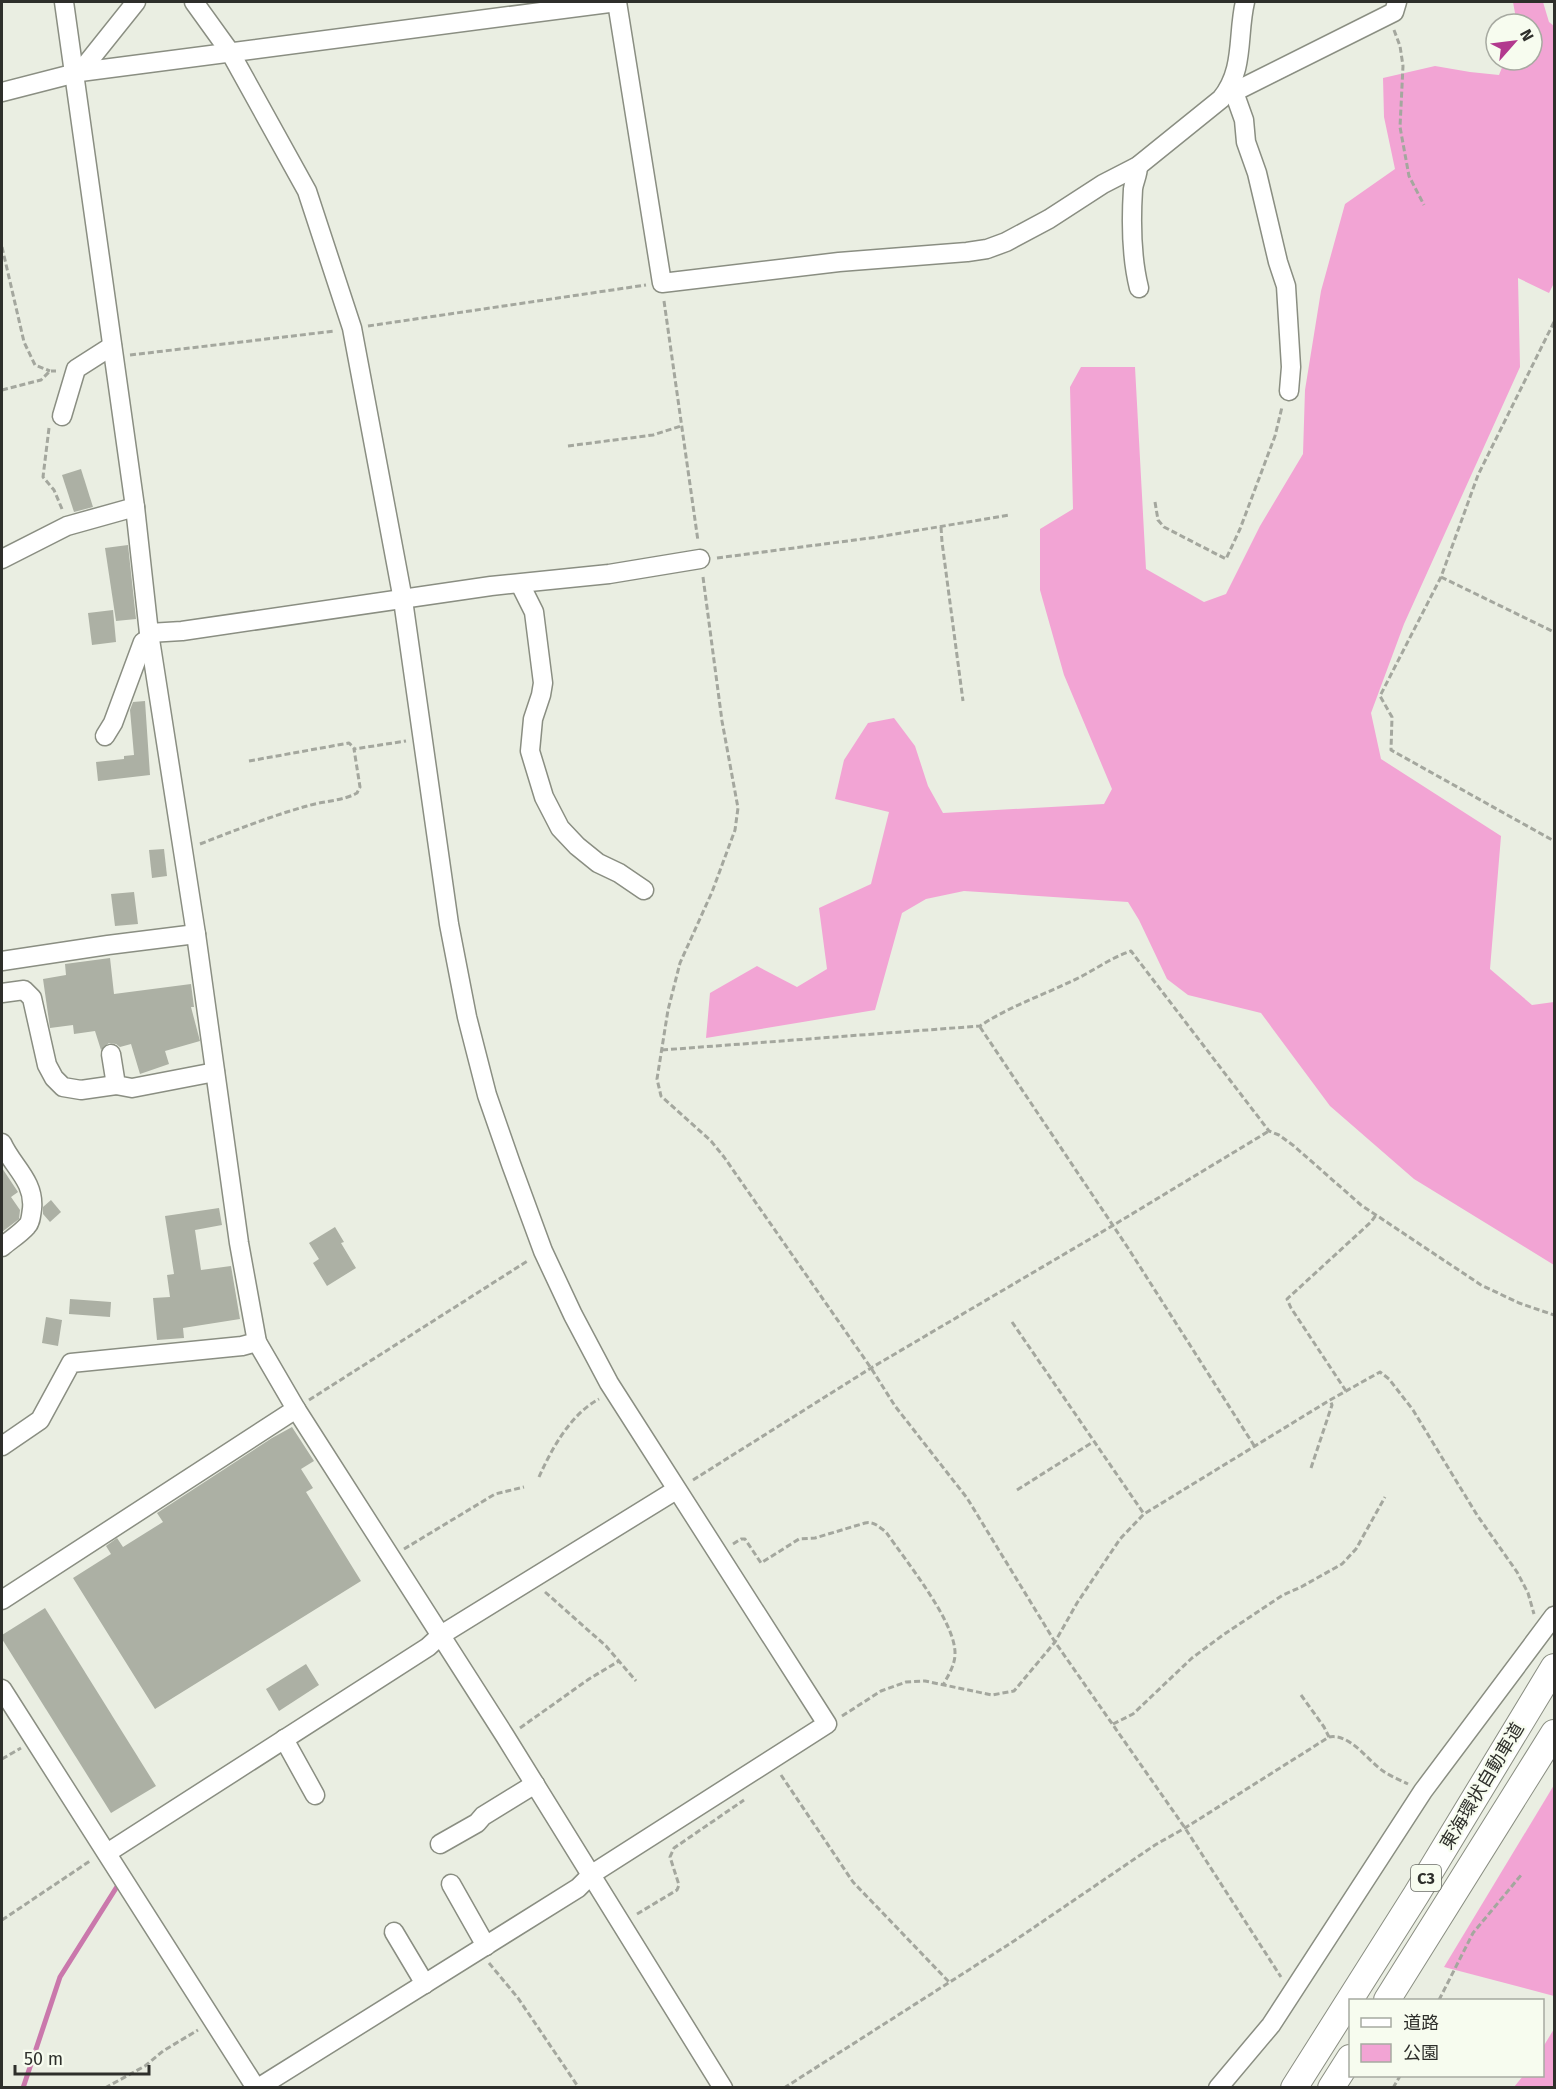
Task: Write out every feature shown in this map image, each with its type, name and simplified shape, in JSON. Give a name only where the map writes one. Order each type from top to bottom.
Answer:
[{"type":"highway","name":"東海環状自動車道","points":[[1350,1999],[1554,1667]]},
{"type":"highway","name":"東海環状自動車道","points":[[1388,1999],[1554,1733]]},
{"type":"highway","name":"東海環状自動車道","points":[[1294,2088],[1349,2001]]},
{"type":"highway","points":[[1331,2088],[1349,2060]]},
{"type":"street","points":[[64,2],[77,72],[135,507],[149,636],[196,934],[245,1287],[257,1342],[296,1409],[592,1874],[723,2088]]},
{"type":"street","points":[[77,72],[136,2]]},
{"type":"street","points":[[2,1689],[257,2088],[578,1888],[592,1874],[827,1724],[614,1391],[573,1315],[543,1251],[487,1095],[467,1017],[448,924],[403,600],[352,328],[307,191],[230,52],[194,2]]},
{"type":"street","points":[[2,92],[77,72],[617,2],[662,283],[839,262],[987,249],[1006,242],[1103,184],[1138,166],[1232,90],[1393,8]]},
{"type":"street","points":[[1245,2],[1238,62],[1232,90],[1244,120],[1246,142],[1260,184],[1278,262],[1286,286],[1292,367],[1289,391]]},
{"type":"street","points":[[1138,166],[1134,183],[1132,224],[1135,270],[1139,288]]},
{"type":"street","points":[[63,416],[76,369],[113,351]]},
{"type":"street","points":[[2,559],[67,526],[135,507]]},
{"type":"street","points":[[105,736],[113,723],[143,642],[149,636],[520,584],[609,574],[700,559]]},
{"type":"street","points":[[520,584],[534,612],[543,683],[542,695],[533,719],[530,752],[544,797],[560,828],[577,846],[598,863],[619,873],[644,890]]},
{"type":"street","points":[[2,961],[196,934]]},
{"type":"street","points":[[2,993],[24,990],[32,998],[47,1065],[54,1078],[63,1087],[81,1090],[116,1085],[132,1088],[215,1072]]},
{"type":"street","points":[[111,1054],[116,1085]]},
{"type":"street","points":[[2,1143],[8,1156],[21,1170],[29,1185],[33,1200],[31,1220],[27,1226],[2,1246]]},
{"type":"street","points":[[2,1446],[40,1420],[71,1363],[242,1346],[257,1342]]},
{"type":"street","points":[[2,1600],[296,1409]]},
{"type":"street","points":[[107,1853],[428,1647],[441,1635],[676,1490]]},
{"type":"street","points":[[1218,2088],[1271,2025],[1423,1791],[1554,1616]]},
{"type":"street","points":[[284,1739],[315,1795]]},
{"type":"street","points":[[440,1844],[477,1823],[483,1816],[535,1784]]},
{"type":"street","points":[[451,1884],[484,1947]]},
{"type":"street","points":[[394,1932],[425,1984]]},
{"type":"path","points":[[1393,8],[1403,66],[1400,127],[1409,176],[1424,205]]},
{"type":"path","points":[[2,247],[24,342],[35,365],[50,371],[76,369]]},
{"type":"path","points":[[113,351],[141,355],[352,328],[662,283],[722,721],[738,808],[735,830],[712,892],[680,963],[668,1010],[657,1079],[661,1096],[711,1141],[724,1157],[895,1406],[967,1498],[1055,1642],[1185,1828],[1292,1994]]},
{"type":"path","points":[[1554,322],[1478,475],[1441,577],[1380,696],[1392,717],[1390,750],[1554,841]]},
{"type":"path","points":[[2,390],[41,381],[50,371]]},
{"type":"path","points":[[1155,502],[1158,520],[1164,527],[1226,559],[1240,529],[1275,436],[1280,412],[1289,391]]},
{"type":"path","points":[[63,416],[50,423],[43,477],[54,490],[67,526]]},
{"type":"path","points":[[568,446],[652,435],[682,426]]},
{"type":"path","points":[[700,559],[733,557],[867,539],[1009,515]]},
{"type":"path","points":[[942,527],[963,701]]},
{"type":"path","points":[[1441,577],[1554,632]]},
{"type":"path","points":[[354,749],[422,738]]},
{"type":"path","points":[[183,850],[281,813],[351,796],[357,793],[360,787],[354,749],[349,743],[249,761]]},
{"type":"path","points":[[662,1050],[980,1026],[1011,1008],[1073,981],[1117,955],[1131,951],[1269,1131],[1294,1146],[1361,1205],[1481,1285],[1519,1303],[1554,1315]]},
{"type":"path","points":[[980,1026],[1255,1446]]},
{"type":"path","points":[[676,1490],[871,1368],[1269,1131]]},
{"type":"path","points":[[1346,1391],[1287,1299],[1376,1215]]},
{"type":"path","points":[[296,1409],[543,1251]]},
{"type":"path","points":[[1012,1322],[1144,1514]]},
{"type":"path","points":[[827,1724],[881,1691],[899,1684],[925,1681],[992,1695],[1014,1691],[1055,1642],[1077,1603],[1120,1539],[1144,1514],[1380,1372],[1389,1379],[1413,1410],[1477,1515],[1517,1572],[1528,1593],[1539,1636]]},
{"type":"path","points":[[539,1477],[548,1457],[580,1411],[614,1391]]},
{"type":"path","points":[[1311,1468],[1332,1405],[1330,1400]]},
{"type":"path","points":[[1017,1490],[1093,1442]]},
{"type":"path","points":[[391,1558],[495,1494],[524,1487]]},
{"type":"path","points":[[1113,1724],[1133,1714],[1192,1658],[1223,1635],[1283,1595],[1342,1564],[1356,1548],[1385,1497]]},
{"type":"path","points":[[717,1553],[745,1539],[761,1563],[800,1539],[815,1538],[865,1522],[877,1525],[886,1532],[947,1624],[955,1645],[956,1658],[943,1685]]},
{"type":"path","points":[[534,1577],[551,1599],[606,1646],[636,1681]]},
{"type":"path","points":[[505,1736],[619,1661]]},
{"type":"path","points":[[1301,1695],[1329,1737]]},
{"type":"path","points":[[784,2088],[1014,1941],[1105,1877],[1329,1737],[1336,1736],[1347,1741],[1382,1771],[1423,1791]]},
{"type":"path","points":[[772,1780],[786,1770]]},
{"type":"path","points":[[781,1774],[853,1882],[949,1982]]},
{"type":"path","points":[[622,1923],[677,1890],[679,1885],[670,1857],[674,1848],[744,1800]]},
{"type":"path","points":[[2,1920],[100,1854],[107,1853]]},
{"type":"path","points":[[1440,1999],[1473,1934],[1522,1874]]},
{"type":"path","points":[[484,1947],[486,1959],[518,1998],[579,2088]]},
{"type":"path","points":[[105,2088],[145,2066],[163,2052],[214,2021]]},
{"type":"green space","points":[[1513,2],[1543,2],[1549,22],[1554,26],[1554,283],[1549,293],[1518,278],[1520,367],[1404,624],[1371,713],[1381,759],[1501,836],[1490,969],[1532,1005],[1554,1002],[1554,1265],[1414,1179],[1330,1106],[1261,1013],[1188,995],[1167,979],[1128,902],[964,891],[926,899],[902,913],[875,1010],[706,1038],[710,993],[757,966],[797,987],[827,969],[819,908],[871,884],[889,812],[835,799],[844,760],[868,723],[894,718],[915,746],[928,786],[943,813],[1104,804],[1112,789],[1064,675],[1040,590],[1040,529],[1073,509],[1070,387],[1081,367],[1135,367],[1146,569],[1204,602],[1226,594],[1260,526],[1303,454],[1305,390],[1321,291],[1345,204],[1395,169],[1384,117],[1383,78],[1435,66],[1499,75],[1500,72],[1544,72],[1544,12],[1515,12]]},
{"type":"green space","points":[[1554,1785],[1554,1996],[1444,1967]]},
{"type":"green space","points":[[1554,2029],[1554,2087],[1514,2087],[1522,2077],[1544,2077],[1544,2045]]},
{"type":"building","points":[[81,469],[93,507],[74,512],[62,475]]},
{"type":"building","points":[[128,545],[136,619],[116,621],[105,548]]},
{"type":"building","points":[[113,610],[116,642],[92,645],[88,613]]},
{"type":"building","points":[[145,701],[150,775],[98,781],[96,762],[124,759],[124,756],[134,755],[130,710],[133,702]]},
{"type":"building","points":[[164,849],[167,876],[152,878],[149,850]]},
{"type":"building","points":[[134,892],[138,924],[115,926],[111,894]]},
{"type":"building","points":[[110,958],[114,994],[191,984],[194,1007],[191,1007],[200,1041],[165,1051],[169,1064],[140,1074],[131,1044],[120,1047],[109,1043],[101,1050],[95,1031],[74,1034],[73,1025],[50,1028],[43,979],[66,975],[65,964]]},
{"type":"building","points":[[2,1168],[18,1192],[11,1197],[20,1210],[19,1219],[2,1232]]},
{"type":"building","points":[[51,1200],[61,1212],[50,1222],[43,1214],[43,1207]]},
{"type":"building","points":[[219,1208],[222,1225],[195,1230],[201,1270],[231,1266],[240,1319],[183,1328],[184,1338],[157,1340],[153,1298],[170,1297],[167,1275],[174,1274],[165,1216]]},
{"type":"building","points":[[335,1227],[344,1242],[341,1243],[356,1268],[327,1286],[313,1263],[319,1259],[309,1243]]},
{"type":"building","points":[[70,1299],[111,1302],[110,1317],[69,1314]]},
{"type":"building","points":[[46,1317],[62,1320],[58,1346],[42,1343]]},
{"type":"building","points":[[292,1427],[314,1461],[301,1469],[313,1488],[306,1492],[361,1581],[155,1709],[73,1578],[111,1554],[106,1546],[117,1538],[123,1547],[163,1522],[157,1513]]},
{"type":"building","points":[[45,1608],[156,1786],[111,1813],[2,1639],[2,1635]]},
{"type":"building","points":[[306,1664],[319,1685],[279,1711],[266,1689]]},
{"type":"waterway","points":[[23,2088],[60,1977],[118,1885]]}]
